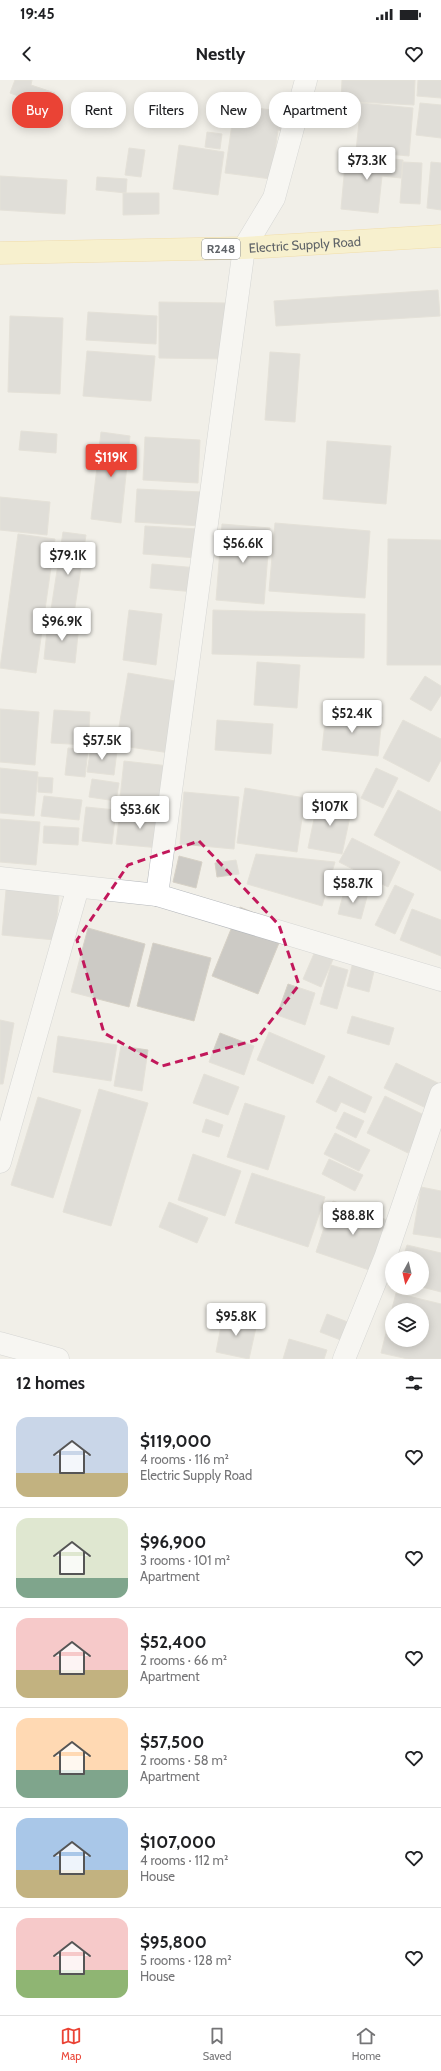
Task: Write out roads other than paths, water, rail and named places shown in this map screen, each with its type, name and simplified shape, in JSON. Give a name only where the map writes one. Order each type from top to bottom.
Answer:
[{"type":"main road","name":"Electric Supply Road","points":[[0,253],[244,248],[441,236]]},
{"type":"street","points":[[157,895],[244,248],[274,198],[306,80]]},
{"type":"street","points":[[0,878],[157,895],[441,980]]},
{"type":"street","points":[[0,1162],[78,887]]},
{"type":"street","points":[[344,1359],[385,1258],[441,1094]]},
{"type":"street","points":[[0,1343],[58,1359]]}]
